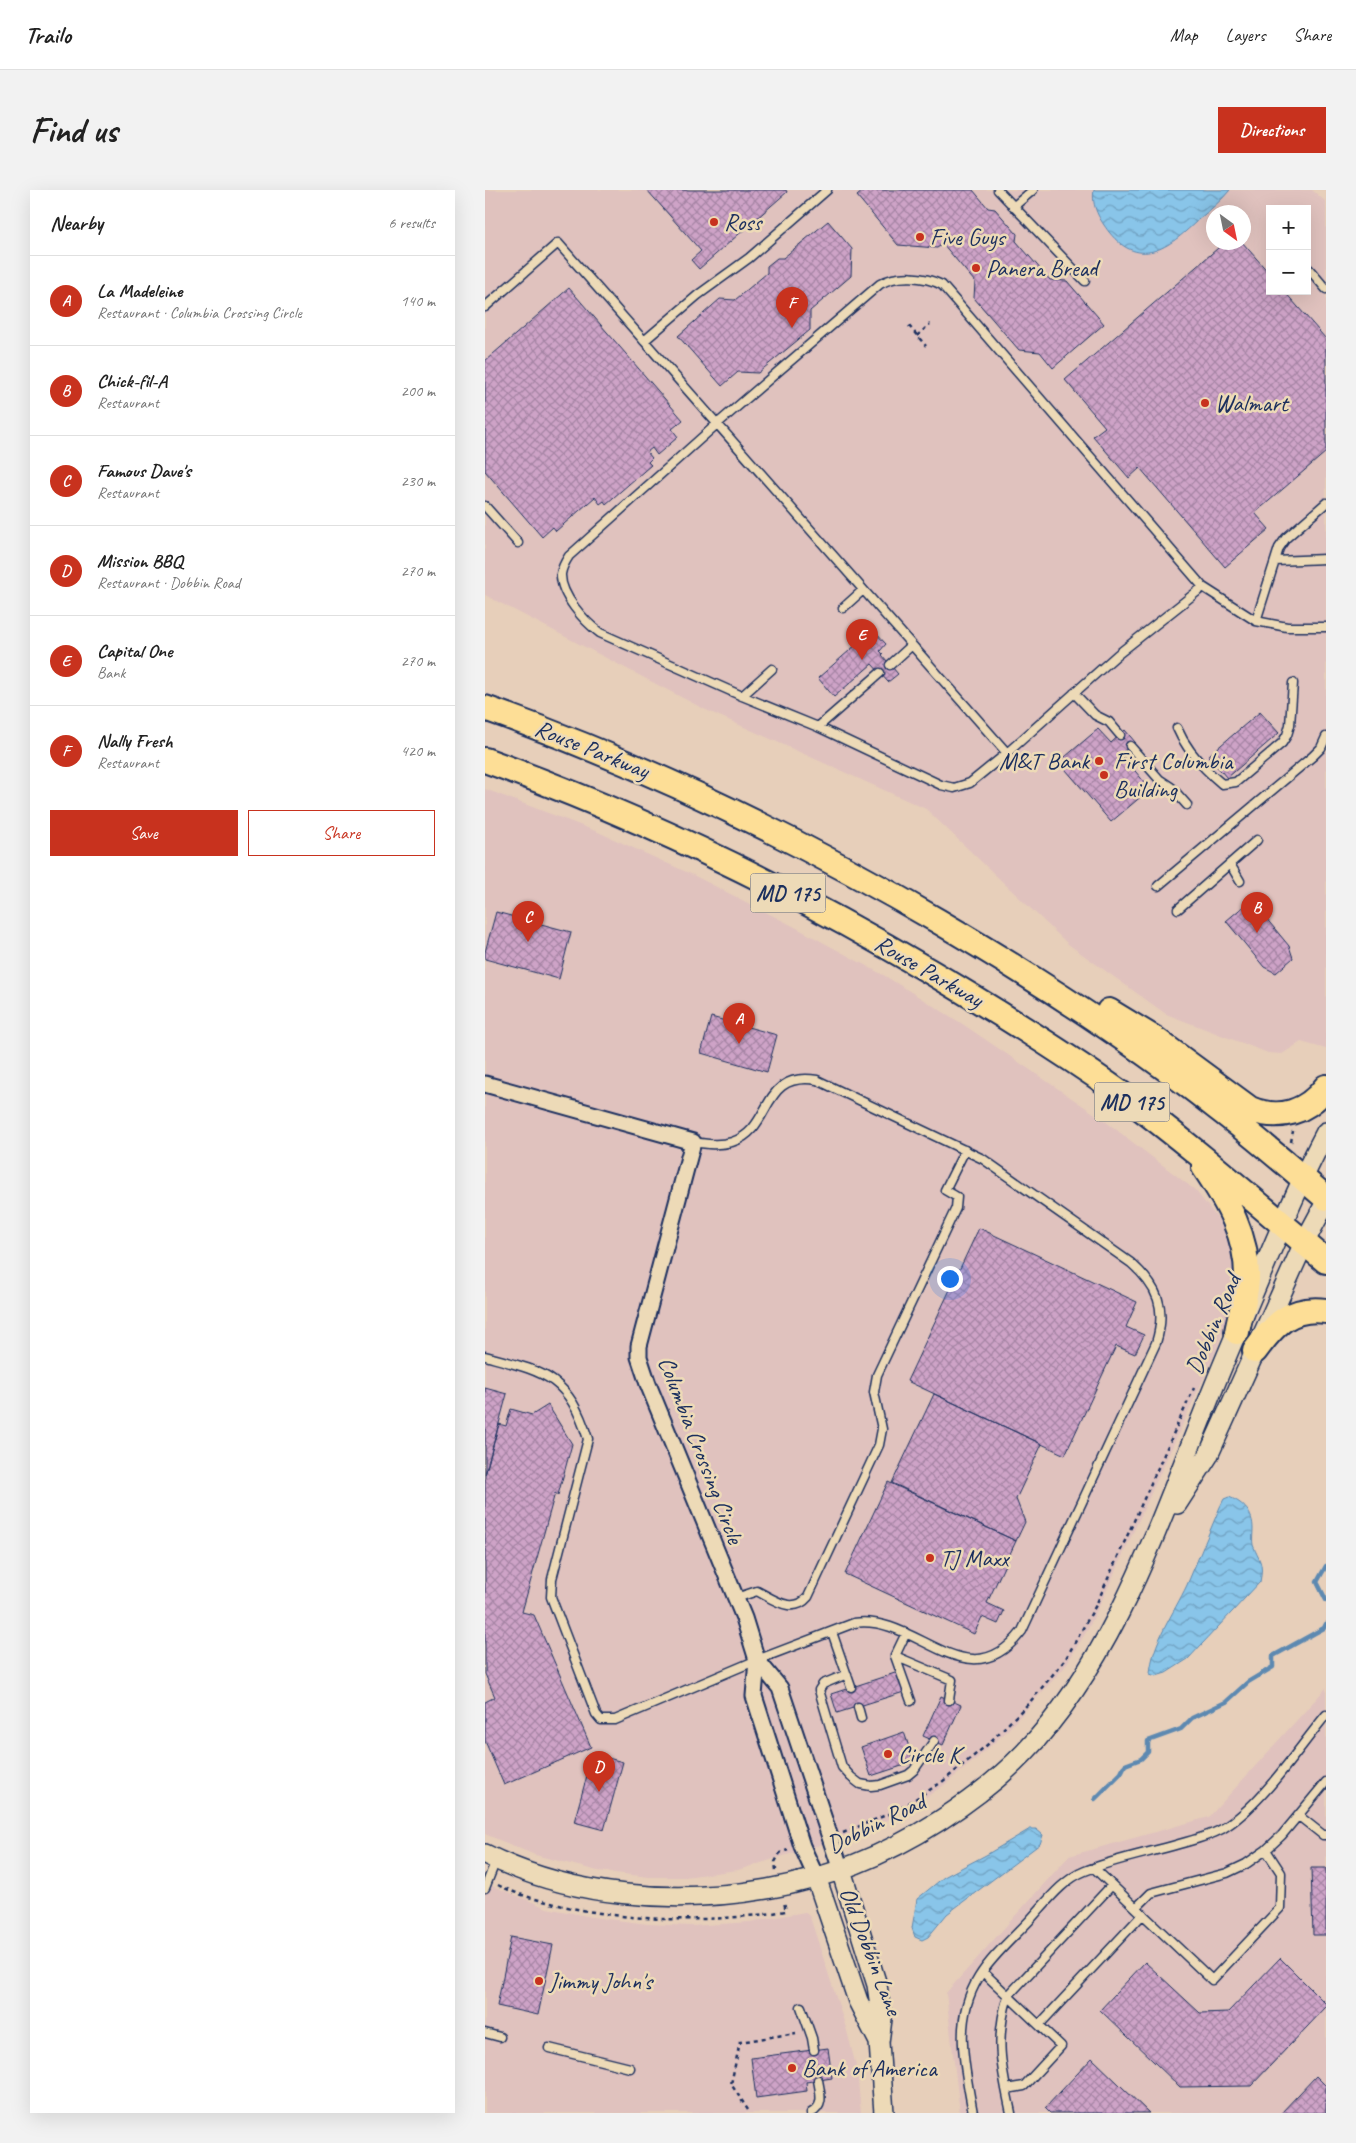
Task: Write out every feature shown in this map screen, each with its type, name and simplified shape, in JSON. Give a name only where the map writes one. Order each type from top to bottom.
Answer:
[{"type":"main road","name":"Rouse Parkway","points":[[485,708],[621,760],[723,806],[825,856],[1009,962],[1077,1007],[1216,1107],[1326,1200]]},
{"type":"main road","name":"Rouse Parkway","points":[[485,760],[614,810],[705,851],[813,905],[984,1003],[1052,1046],[1189,1144],[1326,1261]]},
{"type":"main road","points":[[825,856],[923,905],[1084,996],[1155,1039],[1250,1109],[1262,1114],[1289,1114],[1311,1103],[1326,1087]]},
{"type":"main road","points":[[1189,1144],[1228,1206],[1245,1246],[1247,1282],[1237,1332]]},
{"type":"main road","points":[[1255,1351],[1271,1329],[1284,1318],[1310,1310],[1326,1311]]},
{"type":"street","points":[[485,1084],[693,1142]]},
{"type":"street","name":"Dobbin Road","points":[[491,1857],[558,1882],[595,1890],[649,1896],[743,1893],[816,1878],[870,1860],[924,1830],[960,1807],[994,1781],[1024,1753],[1051,1723],[1094,1658],[1154,1539],[1204,1411],[1282,1224],[1302,1178],[1326,1132]]},
{"type":"street","name":"Columbia Crossing Circle","points":[[693,1142],[639,1346],[639,1357],[648,1384],[735,1598],[757,1660],[780,1688],[841,1870]]},
{"type":"street","name":"Dobbin Road","points":[[1154,1539],[1207,1456],[1304,1243],[1326,1200]]},
{"type":"street","name":"Columbia Crossing Circle","points":[[757,1660],[754,1696],[802,1846],[816,1878]]},
{"type":"street","name":"Old Dobbin Lane","points":[[841,1870],[877,1985],[882,2019],[879,2042],[884,2113]]},
{"type":"street","name":"Old Dobbin Lane","points":[[816,1878],[858,2001],[879,2042]]},
{"type":"lane","points":[[644,341],[697,295],[749,258],[827,190]]},
{"type":"lane","points":[[998,190],[1085,281]]},
{"type":"lane","points":[[1013,207],[1033,190]]},
{"type":"lane","points":[[485,307],[558,243],[1007,753]]},
{"type":"lane","points":[[1311,271],[1326,289]]},
{"type":"lane","points":[[1203,586],[1117,655],[1007,753],[970,783],[954,788],[941,785],[818,727],[742,696],[600,633],[589,625],[577,610],[561,582],[563,565],[569,556],[717,424],[880,284],[897,276],[934,281],[942,285],[949,292],[1203,586],[1256,621],[1287,627],[1326,627]]},
{"type":"lane","points":[[1256,621],[1279,548],[1286,538],[1326,503]]},
{"type":"lane","points":[[485,506],[518,543]]},
{"type":"lane","points":[[1275,561],[1326,558]]},
{"type":"lane","points":[[843,608],[863,590]]},
{"type":"lane","points":[[889,665],[912,645]]},
{"type":"lane","points":[[742,696],[772,669]]},
{"type":"lane","points":[[818,727],[880,673]]},
{"type":"lane","points":[[1177,728],[1184,744],[1215,779],[1222,784],[1236,782],[1282,743],[1287,735],[1293,683]]},
{"type":"lane","points":[[1074,694],[1095,715],[1109,722],[1120,735]]},
{"type":"lane","points":[[1158,886],[1313,756],[1321,748],[1326,737]]},
{"type":"lane","points":[[1130,746],[1159,779],[1171,787],[1187,805]]},
{"type":"lane","points":[[1178,909],[1257,840]]},
{"type":"lane","points":[[1230,864],[1240,881]]},
{"type":"lane","points":[[485,1356],[538,1370],[551,1378],[564,1390],[583,1422],[588,1439],[552,1579],[551,1597],[596,1714],[601,1720],[615,1720],[757,1660],[854,1623],[867,1621],[893,1627],[949,1654],[969,1660],[993,1655],[1013,1643],[1030,1613],[1156,1343],[1161,1329],[1162,1315],[1159,1300],[1153,1286],[1138,1268],[983,1159],[817,1080],[807,1078],[795,1079],[777,1089],[757,1123],[743,1137],[722,1144],[693,1142]]},
{"type":"lane","points":[[735,1598],[757,1591],[785,1605],[793,1606],[804,1603],[808,1598],[879,1445],[883,1429],[874,1392],[877,1375],[956,1208],[957,1197],[945,1190],[965,1150]]},
{"type":"lane","points":[[832,1632],[851,1687]]},
{"type":"lane","points":[[906,1633],[895,1656],[911,1701]]},
{"type":"lane","points":[[895,1656],[952,1680],[949,1700]]},
{"type":"lane","points":[[847,1674],[823,1684],[819,1690],[842,1766],[860,1784],[871,1786],[901,1779],[914,1770],[934,1741]]},
{"type":"lane","points":[[858,1707],[861,1718]]},
{"type":"lane","points":[[973,2113],[963,2054],[962,2032],[964,2014],[969,1996],[993,1959],[1063,1884],[1073,1876],[1094,1868],[1203,1837],[1222,1829],[1236,1819],[1270,1785],[1326,1715]]},
{"type":"lane","points":[[1136,1908],[1151,1893],[1227,1873],[1246,1864],[1266,1850],[1299,1816],[1326,1782]]},
{"type":"lane","points":[[1299,1816],[1323,1836],[1326,1835]]},
{"type":"lane","points":[[1094,1868],[1212,1980],[1280,1908],[1281,1872],[1266,1850]]},
{"type":"lane","points":[[485,1888],[491,1857]]},
{"type":"lane","points":[[1011,2113],[1000,2056],[1003,2011],[1008,1996],[1112,1885]]},
{"type":"lane","points":[[1039,2025],[1143,1914]]},
{"type":"lane","points":[[983,1972],[1061,2046],[1024,2086],[1007,2089]]},
{"type":"lane","points":[[801,2007],[814,2050]]},
{"type":"lane","points":[[485,2034],[500,2037]]},
{"type":"lane","points":[[549,2048],[630,2068]]},
{"type":"lane","points":[[811,2113],[817,2110],[821,2104],[818,2080]]},
{"type":"path","points":[[917,336],[930,324]]},
{"type":"path","points":[[909,326],[926,346]]},
{"type":"path","points":[[1291,1142],[1293,1125]]},
{"type":"path","points":[[853,1830],[898,1810],[942,1782],[987,1745],[1029,1703],[1065,1660],[1096,1605],[1195,1385]]},
{"type":"path","points":[[775,1862],[780,1853]]},
{"type":"path","points":[[747,2110],[731,2084],[740,2042],[796,2033]]},
{"type":"shaded area","points":[[485,190],[1312,190],[1326,202],[1326,1049],[1301,1042],[1282,1054],[1268,1053],[1166,1014],[1068,944],[926,809],[704,709],[485,595]]},
{"type":"shaded area","points":[[485,789],[598,832],[693,875],[885,976],[961,1023],[1101,1118],[1195,1190],[1218,1219],[1227,1234],[1232,1251],[1234,1282],[1229,1310],[1217,1349],[1105,1594],[1088,1629],[1064,1668],[1005,1733],[975,1760],[943,1786],[903,1812],[865,1831],[738,1870],[685,1877],[649,1877],[598,1871],[535,1855],[485,1834]]},
{"type":"shaded area","points":[[1326,1688],[1326,2113],[960,2113],[946,1993],[1069,1856],[1209,1817]]},
{"type":"shaded area","points":[[485,1883],[547,1908],[592,1917],[648,1924],[692,1926],[749,1922],[805,1912],[810,1917],[847,2031],[857,2070],[861,2113],[485,2113]]},
{"type":"water","points":[[1094,190],[1230,190],[1215,205],[1206,205],[1206,213],[1178,238],[1156,250],[1144,252],[1133,250],[1121,244],[1109,232],[1095,207]]},
{"type":"water","points":[[1229,1497],[1247,1509],[1253,1523],[1253,1545],[1261,1566],[1260,1582],[1188,1659],[1166,1673],[1156,1676],[1150,1674],[1155,1651],[1164,1628],[1187,1585],[1220,1507],[1224,1499]]},
{"type":"water","points":[[1030,1829],[1036,1829],[1043,1835],[1040,1844],[947,1914],[928,1937],[922,1940],[915,1937],[912,1928],[917,1899],[944,1877]]},
{"type":"building","name":"Ross","points":[[647,190],[786,190],[787,192],[699,269],[691,260],[701,251]]},
{"type":"building","points":[[864,190],[973,190],[988,208],[995,209],[1017,234],[1016,241],[1050,280],[1067,281],[1104,324],[1053,368],[1040,352],[1019,350],[974,298],[975,282],[943,244],[937,248],[898,245],[857,196]]},
{"type":"building","points":[[828,221],[852,249],[851,276],[810,311],[810,330],[758,373],[738,372],[722,386],[678,336],[720,299],[735,300],[767,273],[767,266],[777,258],[783,258]]},
{"type":"building","name":"Walmart","points":[[1216,250],[1249,250],[1266,269],[1266,295],[1288,295],[1326,339],[1326,452],[1255,513],[1269,529],[1225,567],[1140,468],[1129,478],[1093,436],[1105,427],[1065,380]]},
{"type":"building","points":[[569,288],[683,420],[672,429],[678,437],[657,455],[652,448],[647,452],[652,458],[648,462],[651,465],[606,504],[604,501],[600,504],[595,497],[556,531],[553,527],[542,537],[485,471],[485,361]]},
{"type":"building","points":[[873,630],[886,644],[880,651],[882,655],[898,674],[888,682],[872,664],[834,697],[818,678]]},
{"type":"building","points":[[1260,712],[1279,733],[1227,778],[1208,756]]},
{"type":"building","name":"First Columbia Building","points":[[1098,729],[1111,743],[1125,730],[1135,742],[1121,754],[1150,789],[1111,822],[1059,762]]},
{"type":"building","points":[[1251,900],[1289,946],[1293,958],[1276,973],[1264,967],[1226,921]]},
{"type":"building","points":[[496,912],[571,932],[559,979],[485,959],[485,952]]},
{"type":"building","points":[[711,1017],[777,1035],[767,1072],[701,1053]]},
{"type":"building","points":[[979,1228],[1137,1302],[1126,1327],[1144,1335],[1135,1354],[1116,1346],[1065,1455],[907,1381]]},
{"type":"building","points":[[485,1388],[507,1394],[485,1475]]},
{"type":"building","points":[[934,1394],[1042,1444],[1016,1499],[1025,1522],[1016,1541],[892,1483]]},
{"type":"building","points":[[548,1405],[572,1444],[558,1495],[555,1493],[522,1612],[534,1615],[591,1747],[504,1785],[485,1741],[485,1702],[495,1697],[485,1674],[485,1475],[499,1424],[506,1426],[511,1409],[532,1415]]},
{"type":"building","name":"TJ Maxx","points":[[888,1482],[1016,1541],[987,1603],[1004,1611],[998,1624],[982,1617],[974,1634],[845,1574]]},
{"type":"building","points":[[898,1672],[904,1692],[837,1713],[831,1694]]},
{"type":"building","points":[[941,1696],[961,1705],[943,1745],[923,1736]]},
{"type":"building","name":"Circle K","points":[[904,1732],[914,1762],[871,1776],[861,1747]]},
{"type":"building","points":[[593,1754],[623,1762],[604,1830],[574,1822]]},
{"type":"building","points":[[1311,1868],[1326,1868],[1326,1935],[1313,1935]]},
{"type":"building","points":[[511,1937],[553,1945],[538,2015],[497,2006]]},
{"type":"building","points":[[1280,1958],[1326,2004],[1326,2007],[1251,2086],[1180,2087],[1100,2010],[1145,1962],[1200,2013],[1228,2012]]},
{"type":"building","name":"Bank of America","points":[[828,2048],[832,2078],[806,2082],[807,2091],[756,2098],[751,2058]]},
{"type":"building","points":[[1092,2058],[1149,2113],[1050,2113],[1045,2108]]},
{"type":"building","points":[[1316,2076],[1326,2086],[1326,2113],[1281,2113]]},
{"type":"waterway","points":[[1326,1566],[1317,1582],[1326,1600]]},
{"type":"waterway","points":[[1095,1799],[1121,1773],[1125,1765],[1141,1759],[1148,1752],[1148,1741],[1181,1729],[1192,1718],[1226,1702],[1248,1682],[1273,1667],[1273,1656],[1324,1628],[1326,1624]]},
{"type":"place","name":"Ross","points":[[714,222]]},
{"type":"place","name":"Five Guys","points":[[920,237]]},
{"type":"place","name":"Panera Bread","points":[[976,268]]},
{"type":"place","name":"Nally Fresh","points":[[792,328]]},
{"type":"place","name":"Walmart","points":[[1205,403]]},
{"type":"place","name":"Capital One","points":[[862,660]]},
{"type":"place","name":"M&T Bank","points":[[1099,761]]},
{"type":"place","name":"First Columbia Building","points":[[1104,775]]},
{"type":"place","name":"Chick-fil-A","points":[[1257,933]]},
{"type":"place","name":"Famous Dave's","points":[[528,942]]},
{"type":"place","name":"La Madeleine","points":[[739,1044]]},
{"type":"place","name":"TJ Maxx","points":[[930,1558]]},
{"type":"place","name":"Circle K","points":[[888,1754]]},
{"type":"place","name":"Mission BBQ","points":[[599,1792]]},
{"type":"place","name":"Jimmy John's","points":[[539,1981]]},
{"type":"place","name":"Bank of America","points":[[792,2068]]}]
